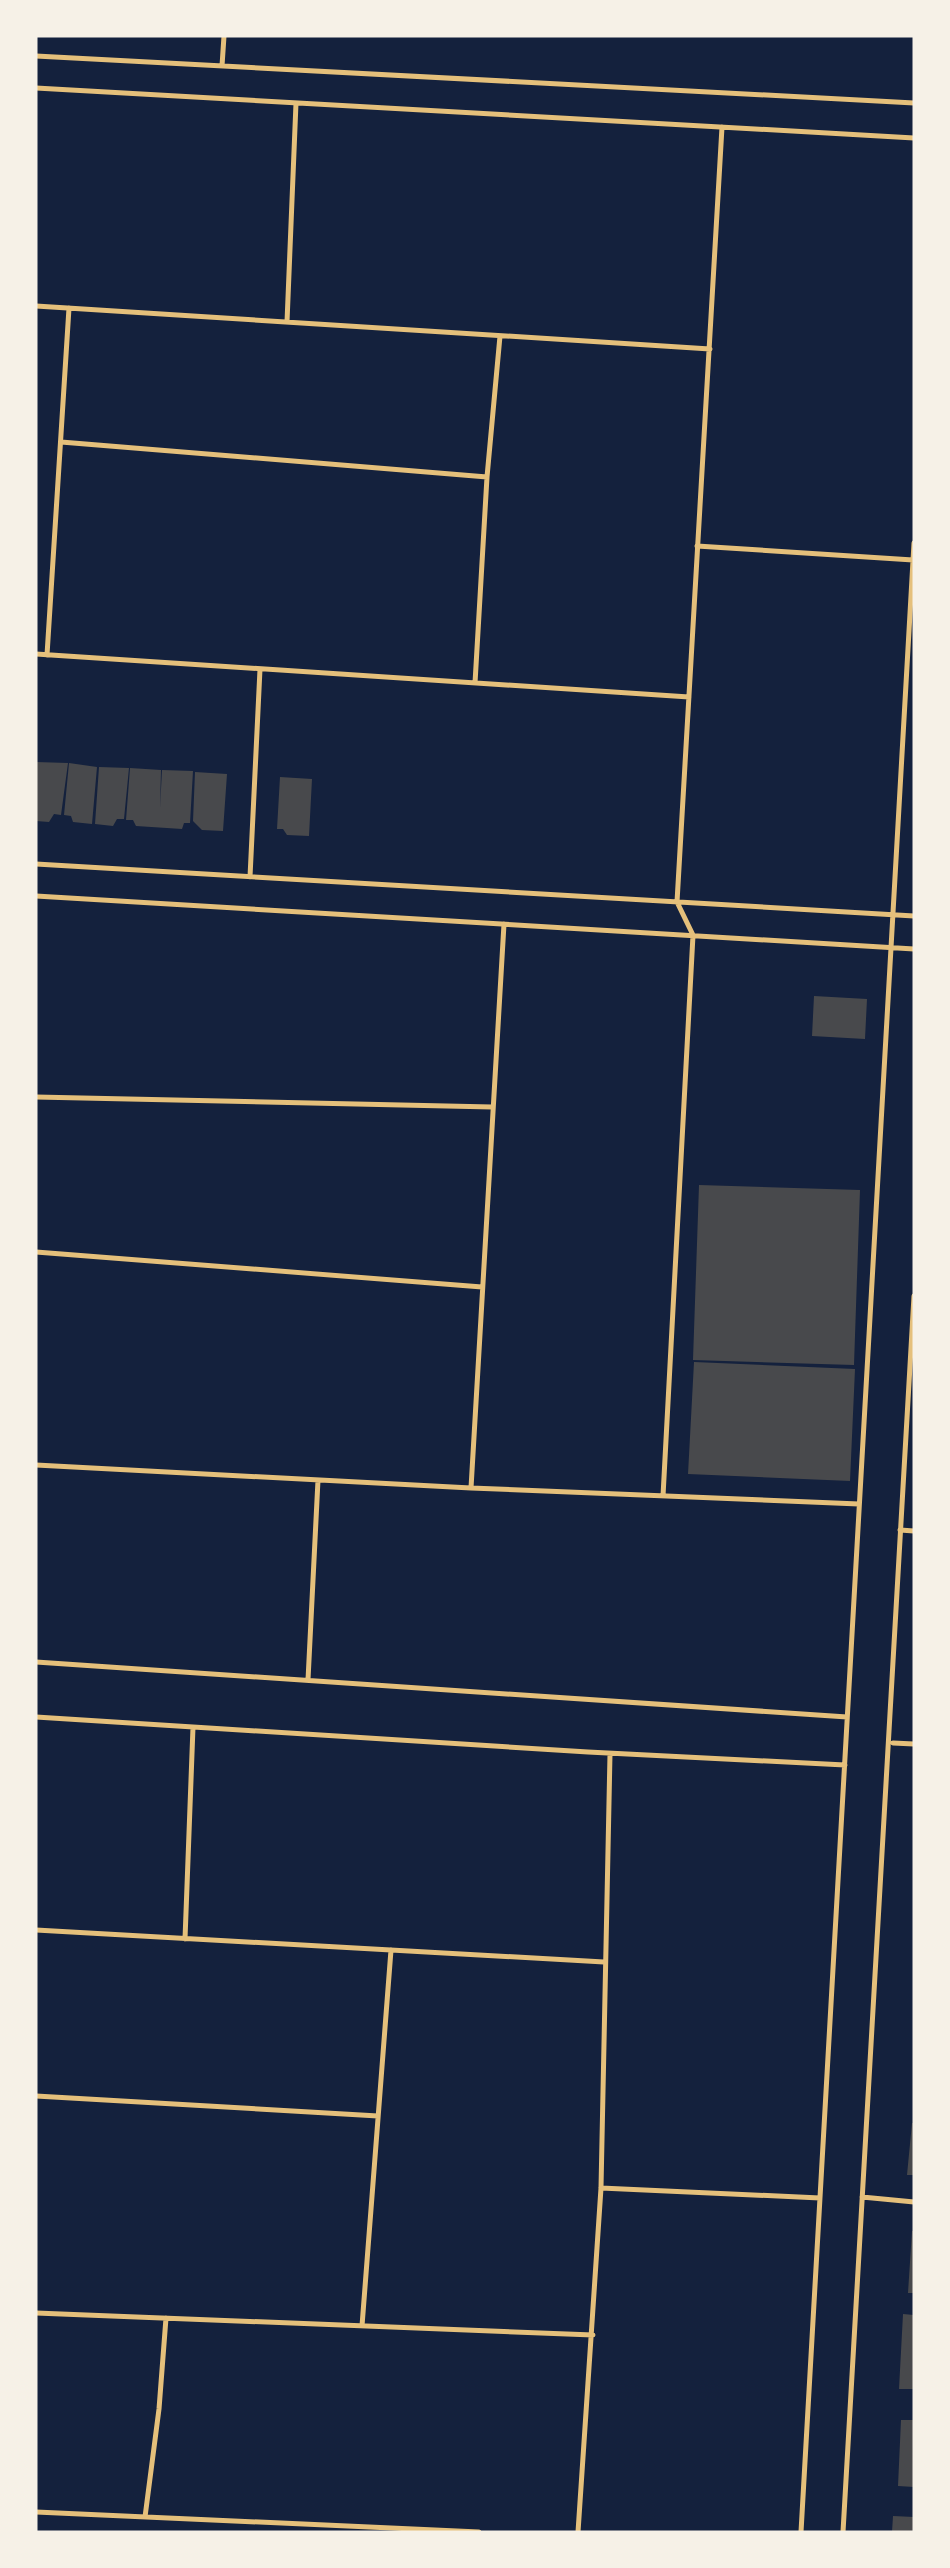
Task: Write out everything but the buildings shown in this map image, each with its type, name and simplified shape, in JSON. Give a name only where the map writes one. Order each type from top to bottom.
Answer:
[{"type":"street","points":[[222,66],[224,36]]},
{"type":"street","points":[[36,56],[914,103]]},
{"type":"street","points":[[36,88],[914,138]]},
{"type":"street","points":[[287,322],[296,103]]},
{"type":"street","points":[[663,1496],[693,935],[677,902],[722,127]]},
{"type":"street","points":[[36,306],[710,349]]},
{"type":"street","points":[[47,655],[69,308]]},
{"type":"street","points":[[475,683],[487,477],[500,336]]},
{"type":"street","points":[[60,442],[487,477]]},
{"type":"street","points":[[801,2532],[914,543]]},
{"type":"street","points":[[697,546],[913,560]]},
{"type":"street","points":[[36,654],[689,697]]},
{"type":"street","points":[[250,877],[260,669]]},
{"type":"street","points":[[36,864],[914,916]]},
{"type":"street","points":[[36,900],[36,896],[914,948]]},
{"type":"street","points":[[471,1488],[504,924]]},
{"type":"street","points":[[36,1097],[492,1107]]},
{"type":"street","points":[[36,1252],[482,1287]]},
{"type":"street","points":[[843,2532],[914,1296]]},
{"type":"street","points":[[36,1465],[471,1488],[859,1504]]},
{"type":"street","points":[[308,1680],[318,1480]]},
{"type":"street","points":[[900,1530],[914,1531]]},
{"type":"street","points":[[36,1662],[847,1717]]},
{"type":"street","points":[[36,1717],[610,1754],[844,1765]]},
{"type":"street","points":[[185,1938],[193,1727]]},
{"type":"street","points":[[892,1742],[914,1744]]},
{"type":"street","points":[[578,2532],[593,2335],[601,2188],[604,1962],[610,1754]]},
{"type":"street","points":[[36,1930],[604,1962]]},
{"type":"street","points":[[362,2326],[391,1950]]},
{"type":"street","points":[[36,2096],[378,2116]]},
{"type":"street","points":[[601,2188],[820,2198]]},
{"type":"street","points":[[862,2197],[914,2202]]},
{"type":"street","points":[[36,2313],[593,2335]]},
{"type":"street","points":[[145,2517],[159,2409],[166,2318]]},
{"type":"street","points":[[36,2512],[480,2532]]}]
